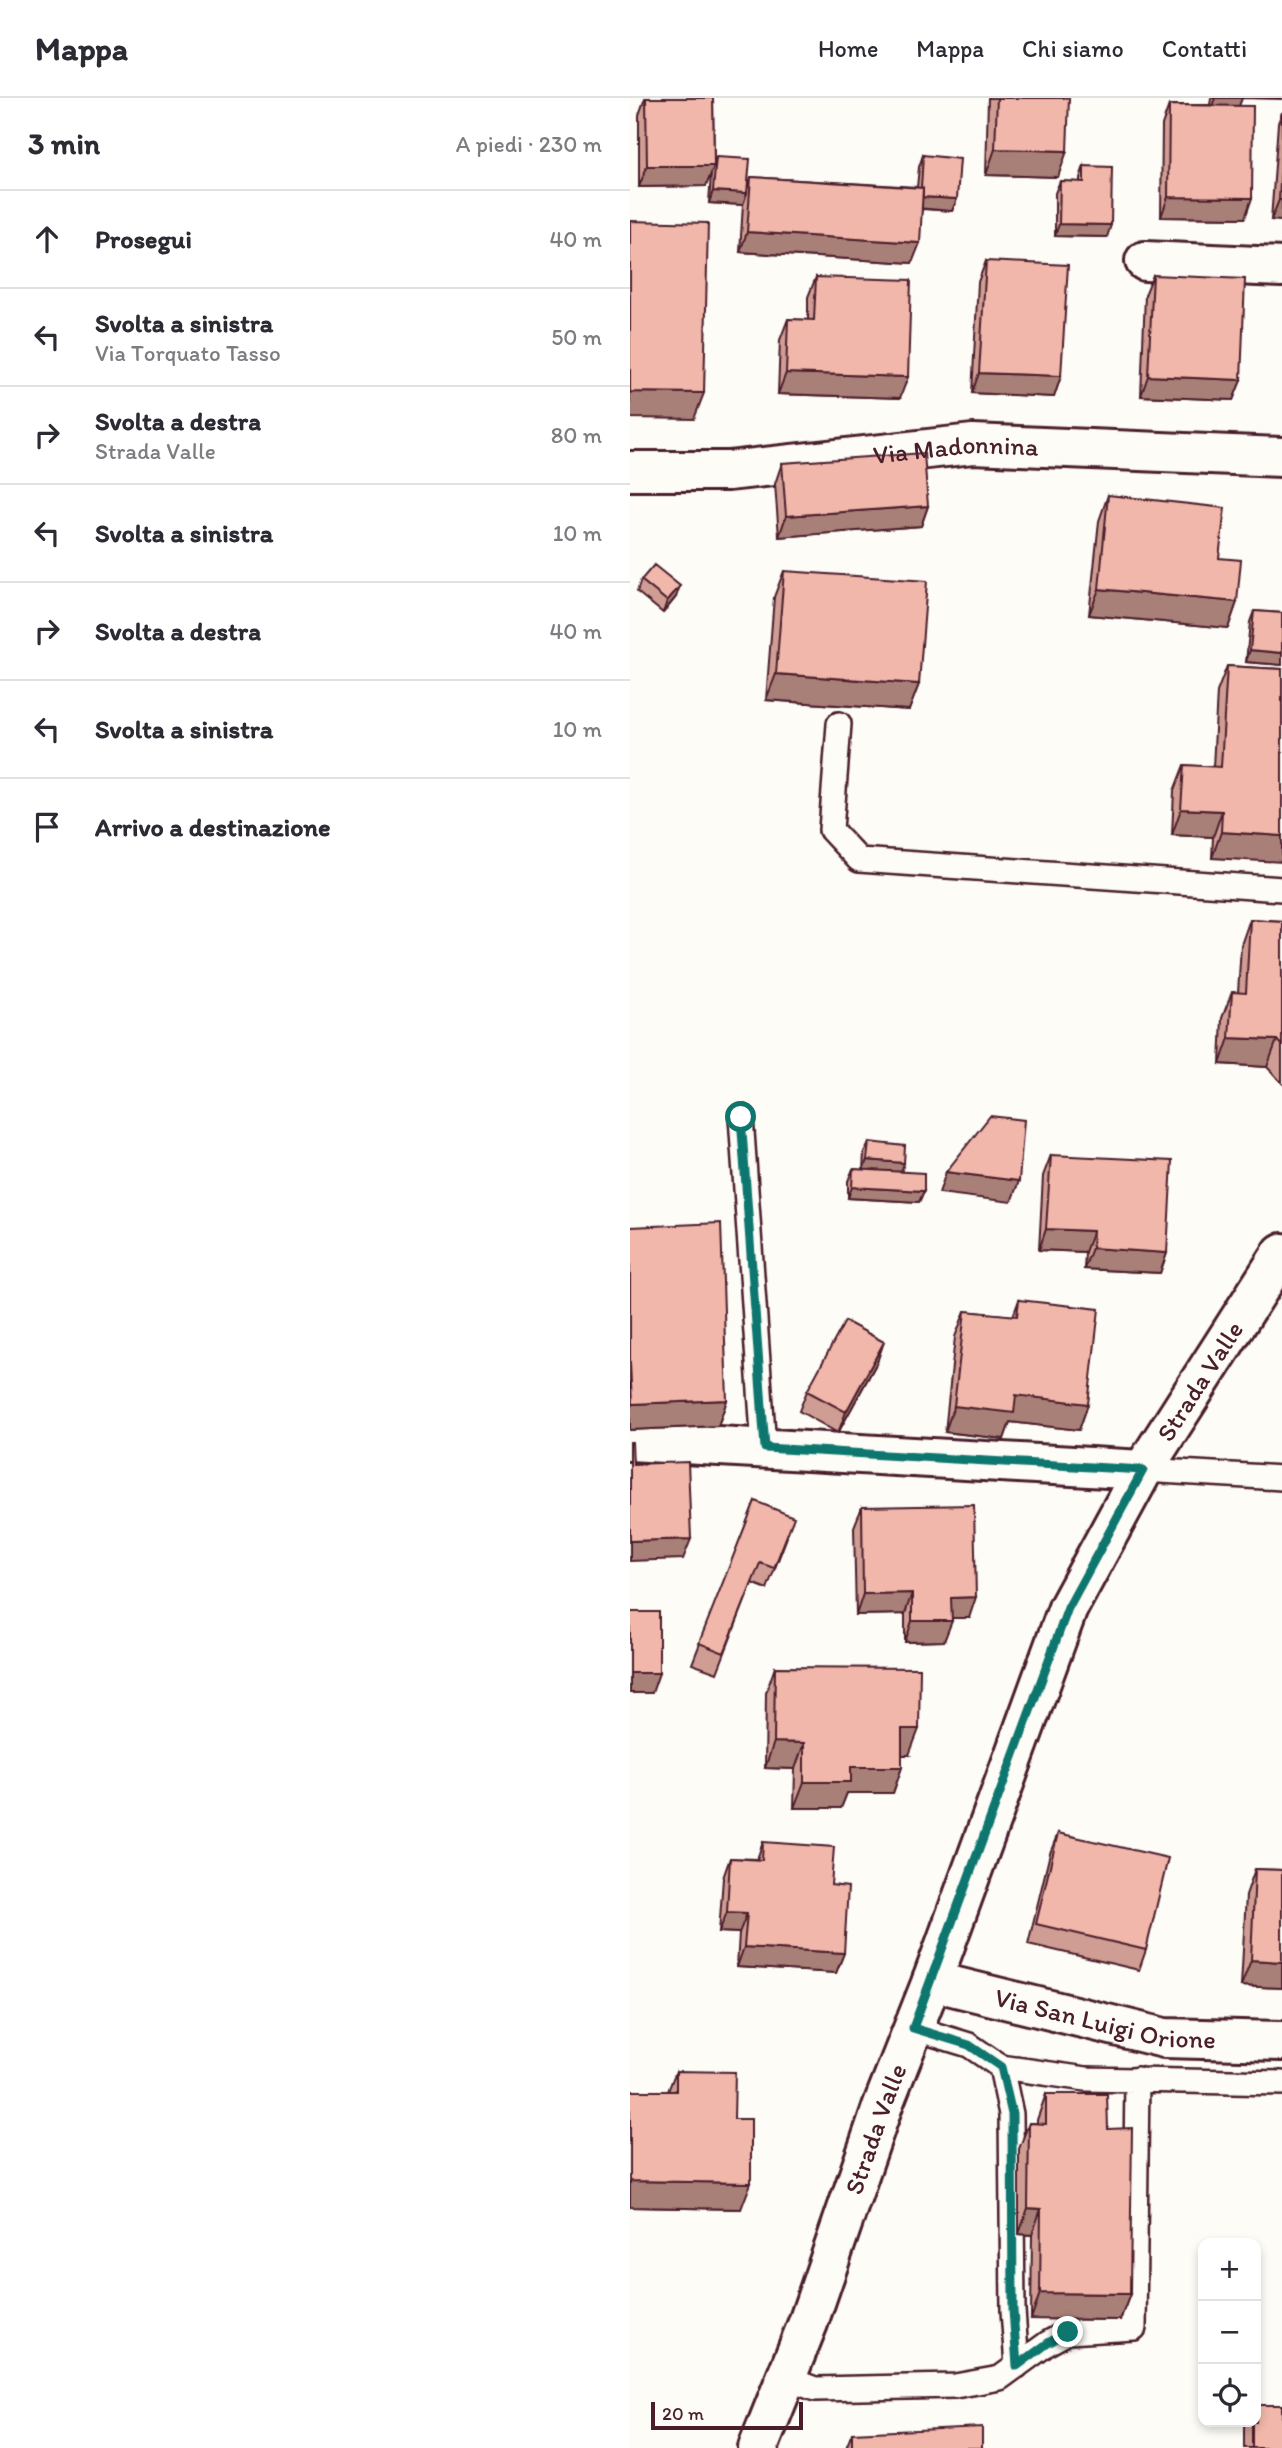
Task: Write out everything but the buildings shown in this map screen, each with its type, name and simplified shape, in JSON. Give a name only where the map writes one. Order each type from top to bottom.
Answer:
[{"type":"street","points":[[1145,261],[1282,267]]},
{"type":"street","name":"Via Madonnina","points":[[630,471],[728,471],[973,444],[1282,457]]},
{"type":"street","name":"Strada Valle","points":[[758,2448],[808,2323],[884,2102],[932,1981],[1068,1608],[1143,1470],[1282,1253]]},
{"type":"street","points":[[630,1441],[1143,1470]]},
{"type":"street","name":"Via San Luigi Orione","points":[[932,1981],[1164,2038],[1282,2041]]},
{"type":"lane","points":[[839,724],[831,830],[859,860],[1282,889]]},
{"type":"lane","points":[[741,1117],[765,1448]]},
{"type":"lane","points":[[1143,1470],[1282,1478]]},
{"type":"lane","points":[[913,2028],[969,2045],[1001,2067],[1086,2079],[1282,2083]]},
{"type":"lane","points":[[1001,2067],[1012,2114],[1013,2310],[1017,2366]]},
{"type":"lane","points":[[786,2378],[815,2389],[955,2386],[1000,2378],[1068,2332],[1135,2328],[1137,2079]]},
{"type":"route","points":[[741,1117],[765,1448],[1143,1470],[1068,1608],[913,2028],[969,2045],[1001,2067],[1012,2114],[1013,2310],[1017,2366],[1068,2332]]}]
